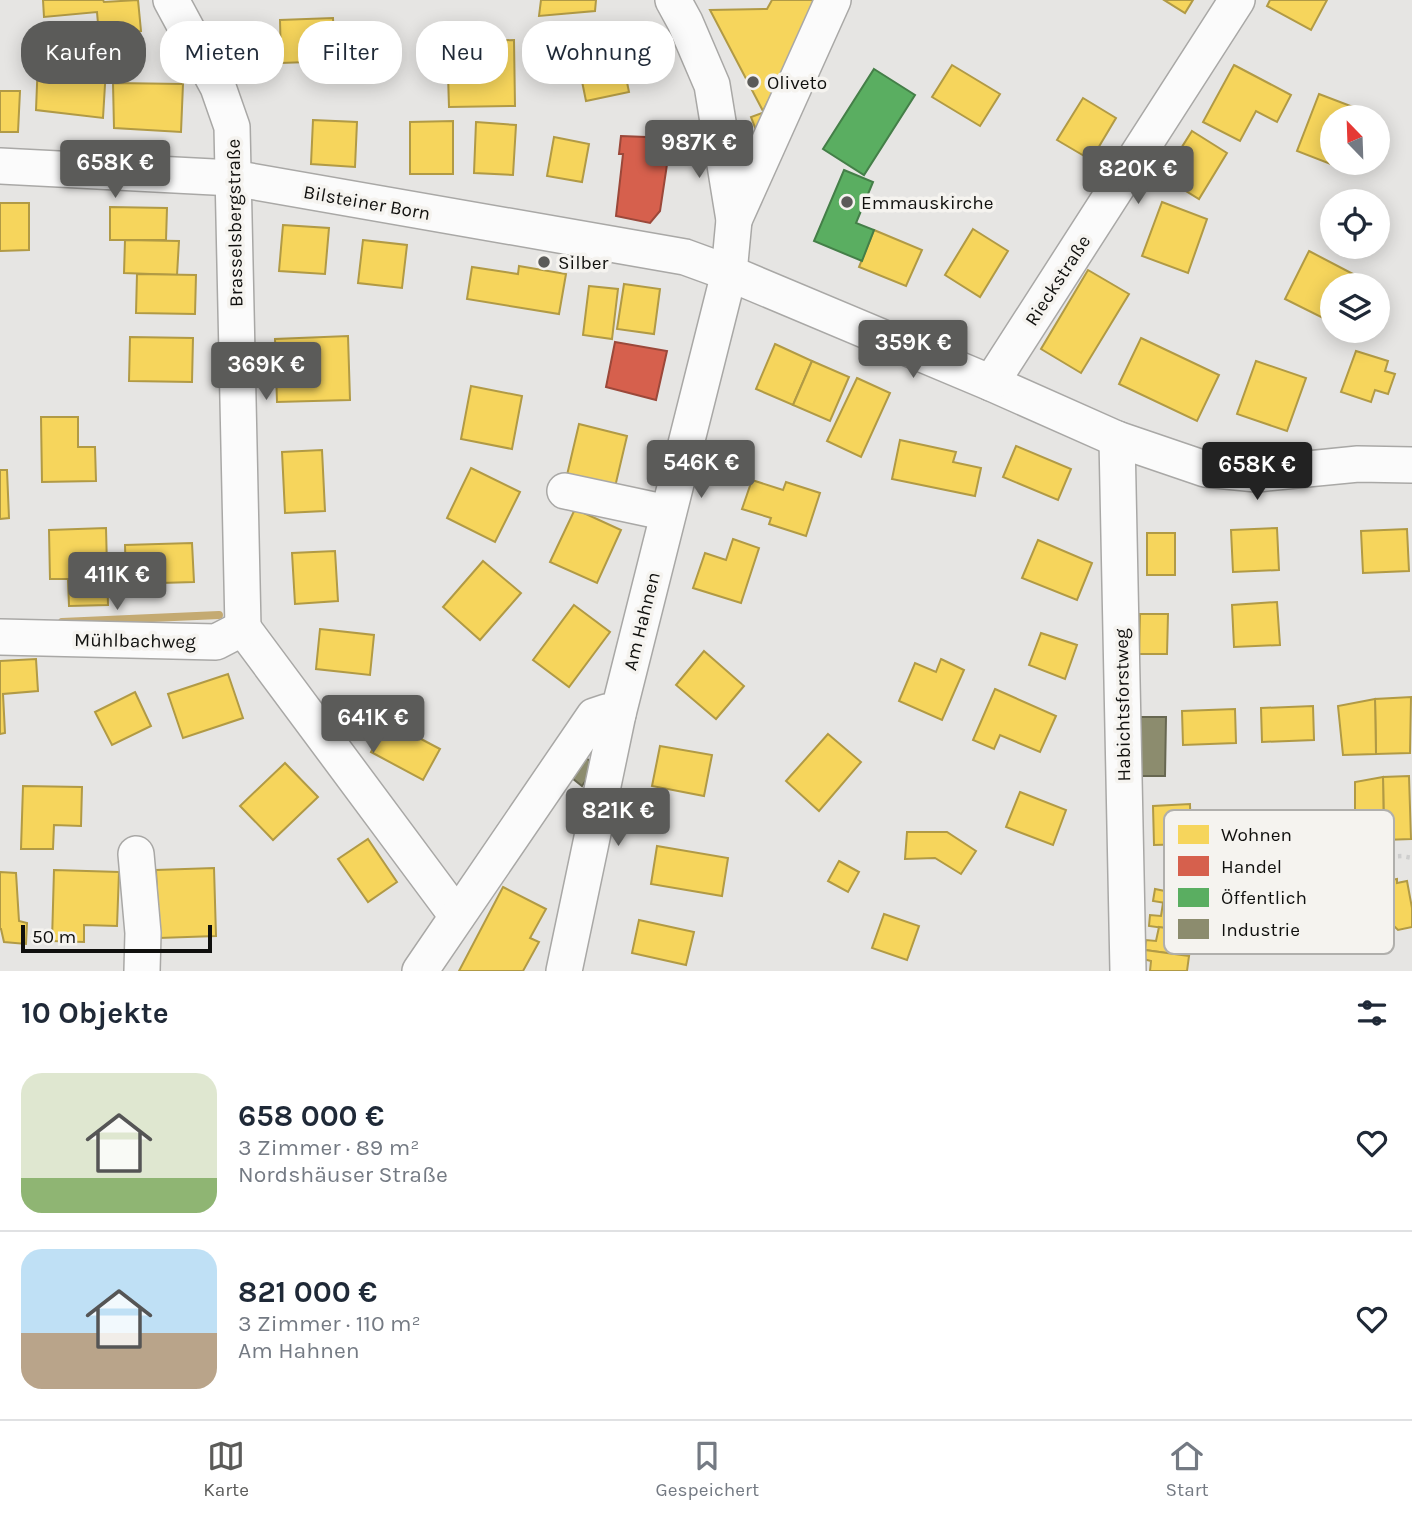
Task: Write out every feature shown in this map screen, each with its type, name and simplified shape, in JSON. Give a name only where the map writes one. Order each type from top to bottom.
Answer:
[{"type":"street","name":"Brasselsbergstraße","points":[[171,0],[218,87],[232,127],[243,628]]},
{"type":"street","points":[[673,0],[712,85],[734,220]]},
{"type":"street","points":[[734,220],[833,0]]},
{"type":"street","name":"Rieckstraße","points":[[991,383],[1237,0]]},
{"type":"street","name":"Bilsteiner Born","points":[[0,166],[233,178],[685,257],[991,383],[1117,439],[1205,470],[1257,474],[1358,464],[1412,465]]},
{"type":"street","name":"Am Hahnen","points":[[564,971],[618,714],[729,274],[734,220]]},
{"type":"street","name":"Habichtsforstweg","points":[[1117,439],[1128,971]]},
{"type":"street","points":[[565,491],[668,513]]},
{"type":"street","points":[[243,628],[457,916]]},
{"type":"street","name":"Mühlbachweg","points":[[0,637],[216,642],[243,628]]},
{"type":"street","points":[[420,971],[594,716],[606,712],[618,714]]},
{"type":"street","points":[[136,854],[143,933],[142,971]]},
{"type":"path","points":[[1394,856],[1412,858]]},
{"type":"building: Wohnen","points":[[43,0],[138,0],[140,21],[98,21],[97,12],[44,17]]},
{"type":"building: Wohnen","points":[[541,0],[596,0],[595,11],[539,16]]},
{"type":"building: Wohnen","points":[[772,0],[821,0],[763,111],[710,10],[767,9]]},
{"type":"building: Wohnen","points":[[1164,0],[1193,0],[1185,13]]},
{"type":"building: Wohnen","points":[[1270,0],[1327,0],[1311,30],[1267,6]]},
{"type":"building: Wohnen","points":[[333,18],[333,21],[298,21],[298,62],[284,63],[284,21],[280,20]]},
{"type":"building: Wohnen","points":[[508,40],[514,40],[515,106],[449,107],[448,84],[508,84]]},
{"type":"building: Wohnen","points":[[952,65],[1000,94],[980,126],[932,97]]},
{"type":"building: Wohnen","points":[[1234,65],[1291,95],[1277,122],[1256,111],[1240,141],[1203,122]]},
{"type":"building: Wohnen","points":[[37,84],[105,84],[103,118],[36,110]]},
{"type":"building: Wohnen","points":[[113,84],[183,84],[181,132],[114,128]]},
{"type":"building: Wohnen","points":[[583,84],[627,84],[629,92],[586,101]]},
{"type":"building: Wohnen","points":[[0,91],[20,91],[18,132],[0,132]]},
{"type":"building: Wohnen","points":[[1319,94],[1348,105],[1320,105],[1320,160],[1297,151]]},
{"type":"building: Wohnen","points":[[1083,98],[1116,118],[1091,160],[1057,140]]},
{"type":"building: Wohnen","points":[[762,113],[768,126],[756,130],[751,117]]},
{"type":"building: Wohnen","points":[[313,120],[357,122],[355,167],[311,164]]},
{"type":"building: Wohnen","points":[[453,121],[453,174],[410,174],[410,122]]},
{"type":"building: Wohnen","points":[[476,122],[516,125],[513,175],[474,173]]},
{"type":"building: Wohnen","points":[[1192,131],[1227,153],[1199,199],[1163,177]]},
{"type":"building: Wohnen","points":[[554,137],[589,144],[582,182],[547,176]]},
{"type":"building: Wohnen","points":[[1162,202],[1207,219],[1188,273],[1142,256]]},
{"type":"building: Wohnen","points":[[0,203],[29,203],[29,250],[0,251]]},
{"type":"building: Wohnen","points":[[110,207],[167,208],[166,240],[110,240]]},
{"type":"building: Wohnen","points":[[283,225],[329,228],[325,274],[279,271]]},
{"type":"building: Wohnen","points":[[973,229],[1008,251],[980,297],[945,275]]},
{"type":"building: Wohnen","points":[[874,230],[922,250],[906,286],[859,267]]},
{"type":"building: Wohnen","points":[[125,240],[179,241],[177,275],[124,273]]},
{"type":"building: Wohnen","points":[[363,240],[407,245],[402,288],[358,283]]},
{"type":"building: Wohnen","points":[[1309,251],[1351,273],[1320,273],[1320,316],[1285,299]]},
{"type":"building: Wohnen","points":[[519,266],[566,274],[559,314],[467,299],[472,267],[518,274]]},
{"type":"building: Wohnen","points":[[1088,270],[1129,294],[1081,373],[1041,349]]},
{"type":"building: Wohnen","points":[[137,274],[196,275],[195,314],[136,313]]},
{"type":"building: Wohnen","points":[[624,284],[660,289],[654,334],[617,329]]},
{"type":"building: Wohnen","points":[[589,286],[618,289],[612,339],[583,335]]},
{"type":"building: Wohnen","points":[[348,336],[350,400],[277,402],[275,339]]},
{"type":"building: Wohnen","points":[[130,337],[193,338],[192,382],[129,381]]},
{"type":"building: Wohnen","points":[[1141,338],[1219,375],[1197,421],[1119,384]]},
{"type":"building: Wohnen","points":[[775,344],[812,361],[793,405],[756,389]]},
{"type":"building: Wohnen","points":[[1356,351],[1388,361],[1385,371],[1395,374],[1388,394],[1375,390],[1371,402],[1341,392]]},
{"type":"building: Wohnen","points":[[812,361],[849,377],[830,421],[793,405]]},
{"type":"building: Wohnen","points":[[1256,361],[1306,378],[1287,431],[1237,414]]},
{"type":"building: Wohnen","points":[[857,378],[890,393],[861,457],[827,441]]},
{"type":"building: Wohnen","points":[[471,386],[522,396],[512,449],[461,439]]},
{"type":"building: Wohnen","points":[[41,417],[78,417],[78,447],[95,447],[96,481],[42,482]]},
{"type":"building: Wohnen","points":[[579,424],[627,436],[615,487],[567,475]]},
{"type":"building: Wohnen","points":[[900,440],[956,452],[953,462],[981,468],[975,496],[892,479]]},
{"type":"building: Wohnen","points":[[1016,446],[1071,469],[1058,500],[1003,477]]},
{"type":"building: Wohnen","points":[[322,450],[325,511],[285,513],[282,452]]},
{"type":"building: Wohnen","points":[[471,468],[520,492],[495,542],[447,518]]},
{"type":"building: Wohnen","points":[[0,470],[7,470],[9,518],[0,519]]},
{"type":"building: Wohnen","points":[[752,480],[783,490],[786,482],[820,493],[806,536],[769,524],[771,518],[742,509]]},
{"type":"building: Wohnen","points":[[575,509],[621,530],[597,583],[550,562]]},
{"type":"building: Wohnen","points":[[106,528],[108,605],[69,606],[68,579],[50,579],[49,530]]},
{"type":"building: Wohnen","points":[[1277,528],[1279,570],[1233,572],[1231,530]]},
{"type":"building: Wohnen","points":[[1407,529],[1409,571],[1363,573],[1361,531]]},
{"type":"building: Wohnen","points":[[1147,533],[1175,533],[1175,575],[1147,575]]},
{"type":"building: Wohnen","points":[[733,539],[759,548],[741,603],[693,588],[705,553],[726,560]]},
{"type":"building: Wohnen","points":[[1038,540],[1092,563],[1077,600],[1022,578]]},
{"type":"building: Wohnen","points":[[192,543],[194,582],[126,584],[125,545]]},
{"type":"building: Wohnen","points":[[335,551],[338,601],[295,604],[292,553]]},
{"type":"building: Wohnen","points":[[483,561],[521,593],[480,640],[443,607]]},
{"type":"building: Wohnen","points":[[1277,602],[1280,645],[1234,647],[1232,605]]},
{"type":"building: Wohnen","points":[[574,605],[610,632],[569,687],[533,660]]},
{"type":"building: Wohnen","points":[[1140,614],[1168,614],[1167,654],[1139,654]]},
{"type":"building: Wohnen","points":[[320,629],[374,635],[370,675],[316,669]]},
{"type":"building: Wohnen","points":[[1041,633],[1077,645],[1065,679],[1029,665]]},
{"type":"building: Wohnen","points":[[704,651],[744,686],[716,719],[676,685]]},
{"type":"building: Wohnen","points":[[36,659],[38,691],[3,694],[5,733],[0,734],[0,661]]},
{"type":"building: Wohnen","points":[[941,659],[964,670],[942,720],[899,701],[915,663],[936,672]]},
{"type":"building: Wohnen","points":[[228,674],[243,718],[183,738],[168,694]]},
{"type":"building: Wohnen","points":[[995,689],[1056,716],[1040,752],[1000,735],[994,749],[973,740]]},
{"type":"building: Wohnen","points":[[135,692],[151,726],[112,745],[95,712]]},
{"type":"building: Wohnen","points":[[1411,697],[1410,753],[1376,754],[1375,699]]},
{"type":"building: Wohnen","points":[[1375,699],[1376,754],[1343,755],[1338,706]]},
{"type":"building: Wohnen","points":[[1313,706],[1314,740],[1262,742],[1261,708]]},
{"type":"building: Wohnen","points":[[1235,709],[1236,743],[1183,745],[1182,711]]},
{"type":"building: Wohnen","points":[[387,721],[440,749],[423,780],[371,752]]},
{"type":"building: Wohnen","points":[[828,734],[861,762],[819,811],[786,781]]},
{"type":"building: Wohnen","points":[[660,746],[712,755],[704,796],[652,786]]},
{"type":"building: Wohnen","points":[[285,763],[318,797],[273,840],[240,806]]},
{"type":"building: Wohnen","points":[[1409,776],[1411,839],[1394,840],[1394,810],[1384,810],[1383,777]]},
{"type":"building: Wohnen","points":[[1383,777],[1384,810],[1355,810],[1355,782]]},
{"type":"building: Wohnen","points":[[23,786],[82,787],[81,826],[54,825],[53,849],[21,849]]},
{"type":"building: Wohnen","points":[[1020,792],[1066,810],[1053,845],[1006,827]]},
{"type":"building: Wohnen","points":[[1190,804],[1190,810],[1164,810],[1164,845],[1154,845],[1153,806]]},
{"type":"building: Wohnen","points":[[907,832],[947,832],[976,851],[961,874],[935,858],[905,859]]},
{"type":"building: Wohnen","points":[[368,839],[397,882],[368,902],[338,859]]},
{"type":"building: Wohnen","points":[[657,846],[728,858],[722,896],[651,884]]},
{"type":"building: Wohnen","points":[[839,861],[859,872],[848,892],[828,881]]},
{"type":"building: Wohnen","points":[[214,868],[216,936],[159,938],[156,870]]},
{"type":"building: Wohnen","points":[[54,870],[119,872],[117,926],[84,925],[84,942],[52,941]]},
{"type":"building: Wohnen","points":[[0,872],[16,873],[19,921],[27,923],[26,944],[4,942],[0,929]]},
{"type":"building: Wohnen","points":[[1397,879],[1397,883],[1407,881],[1412,927],[1398,930],[1394,926],[1394,880]]},
{"type":"building: Wohnen","points":[[503,887],[546,909],[530,938],[539,942],[523,971],[459,971]]},
{"type":"building: Wohnen","points":[[1155,889],[1164,891],[1164,903],[1153,901]]},
{"type":"building: Wohnen","points":[[1164,903],[1164,928],[1149,926],[1150,915],[1161,916]]},
{"type":"building: Wohnen","points":[[884,914],[919,926],[907,960],[872,948]]},
{"type":"building: Wohnen","points":[[639,920],[694,932],[686,965],[632,953]]},
{"type":"building: Wohnen","points":[[1159,927],[1164,928],[1164,953],[1145,950],[1146,940],[1156,941]]},
{"type":"building: Wohnen","points":[[1145,950],[1189,956],[1187,971],[1150,971],[1151,961],[1143,959]]},
{"type":"building: Handel","points":[[621,136],[671,138],[660,211],[650,223],[616,216],[623,154],[619,154]]},
{"type":"building: Handel","points":[[615,342],[667,351],[656,400],[606,387]]},
{"type":"building: Öffentlich","points":[[874,69],[915,95],[864,175],[823,149]]},
{"type":"building: Öffentlich","name":"Emmauskirche","points":[[844,170],[873,182],[856,223],[874,230],[862,261],[814,241]]},
{"type":"building: Industrie","points":[[1141,717],[1166,717],[1165,776],[1140,776]]},
{"type":"building: Industrie","points":[[586,758],[596,765],[582,786],[572,778]]},
{"type":"waterway","points":[[62,622],[219,615]]},
{"type":"place","name":"Oliveto","points":[[753,82]]},
{"type":"place","name":"Emmauskirche","points":[[847,202]]},
{"type":"place","name":"Silber","points":[[544,262]]}]
